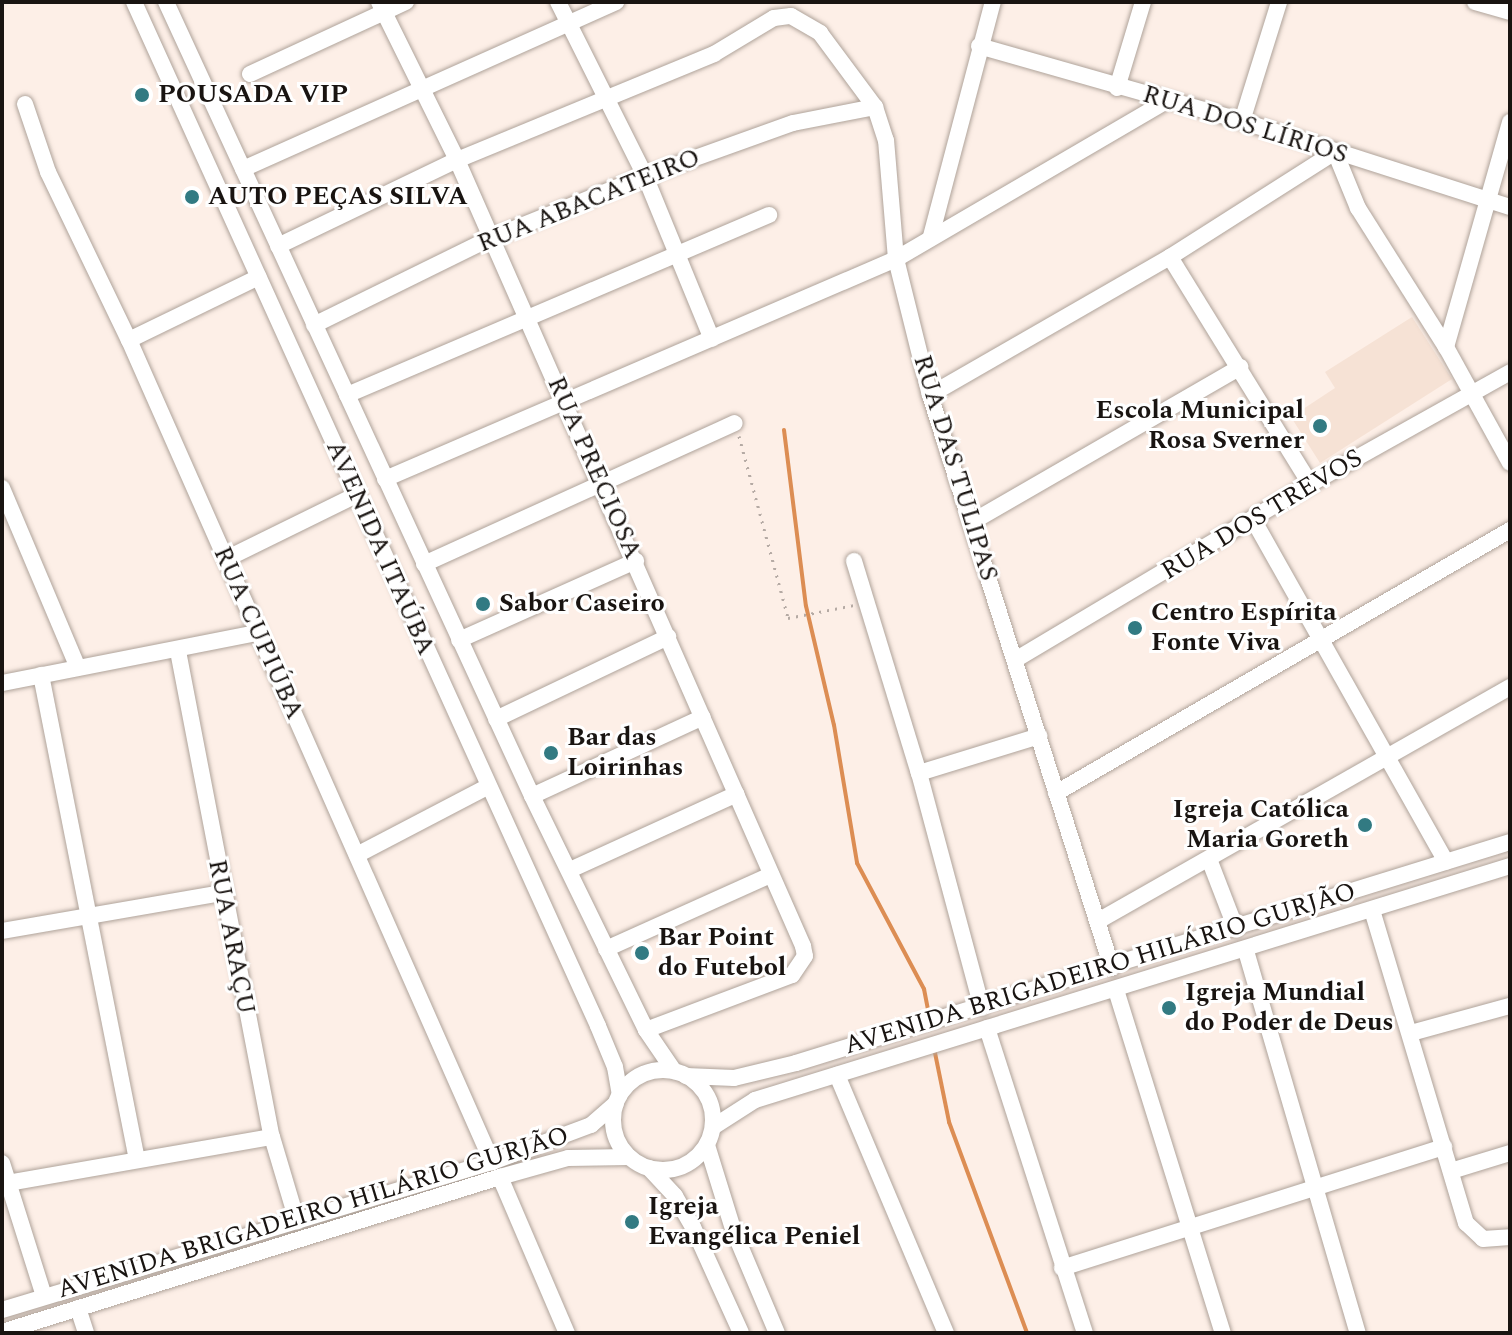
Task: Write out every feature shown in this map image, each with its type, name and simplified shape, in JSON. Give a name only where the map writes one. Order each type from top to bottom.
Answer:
[{"type":"street","name":"AVENIDA ITAÚBA","points":[[134,2],[277,313],[487,787],[598,1026],[615,1067],[618,1099]]},
{"type":"street","name":"AVENIDA ITAÚBA","points":[[166,2],[532,796],[646,1030],[680,1073]]},
{"type":"street","points":[[250,74],[381,7],[406,2]]},
{"type":"street","points":[[558,2],[608,96],[645,176],[712,339]]},
{"type":"street","points":[[243,169],[420,86],[616,2]]},
{"type":"street","points":[[931,236],[993,2]]},
{"type":"street","points":[[1117,88],[1143,2]]},
{"type":"street","points":[[1242,121],[1279,2]]},
{"type":"street","points":[[1475,2],[1510,12]]},
{"type":"street","name":"RUA PRECIOSA","points":[[381,7],[457,160],[489,239],[636,561],[800,938],[805,956],[792,975],[646,1030]]},
{"type":"street","name":"RUA DAS TULIPAS","points":[[608,96],[714,54],[783,15],[810,25],[844,62],[875,107],[886,140],[896,259],[930,395],[1112,968]]},
{"type":"street","name":"RUA DOS LÍRIOS","points":[[979,46],[1117,88],[1242,121],[1510,207]]},
{"type":"street","points":[[278,246],[457,160],[608,96]]},
{"type":"street","points":[[385,479],[566,404],[896,259],[1166,101]]},
{"type":"street","name":"RUA CUPIÚBA","points":[[25,104],[48,172],[129,340],[567,1333]]},
{"type":"street","name":"RUA ABACATEIRO","points":[[314,325],[489,239],[645,176],[793,123],[875,107]]},
{"type":"street","points":[[1446,347],[1510,122]]},
{"type":"street","points":[[930,395],[1170,257],[1335,152],[1358,208],[1446,347],[1510,463]]},
{"type":"street","points":[[347,395],[769,215]]},
{"type":"street","points":[[1170,257],[1310,484]]},
{"type":"street","points":[[129,340],[259,277]]},
{"type":"street","points":[[277,313],[303,301]]},
{"type":"street","points":[[972,522],[1240,367]]},
{"type":"street","name":"RUA DOS TREVOS","points":[[1015,660],[1254,521],[1310,484],[1510,372]]},
{"type":"street","points":[[424,564],[735,423]]},
{"type":"street","points":[[2,488],[78,668]]},
{"type":"street","points":[[226,559],[356,495]]},
{"type":"street","points":[[1254,521],[1446,862]]},
{"type":"street","points":[[1056,793],[1321,643],[1510,530]]},
{"type":"street","points":[[459,640],[636,561]]},
{"type":"street","points":[[854,561],[919,773],[982,1008]]},
{"type":"street","points":[[2,683],[258,633]]},
{"type":"street","points":[[496,719],[668,637]]},
{"type":"street","name":"RUA ARAÇU","points":[[178,651],[222,893],[272,1137],[297,1221]]},
{"type":"street","points":[[41,675],[137,1160]]},
{"type":"street","points":[[1098,921],[1510,687]]},
{"type":"street","points":[[532,796],[703,717]]},
{"type":"street","points":[[919,773],[1039,736]]},
{"type":"street","points":[[357,855],[487,787]]},
{"type":"street","points":[[570,870],[737,794]]},
{"type":"street","name":"AVENIDA BRIGADEIRO HILÁRIO GURJÃO","points":[[680,1073],[753,1075],[1112,968],[1510,842]]},
{"type":"street","points":[[1209,859],[1236,929]]},
{"type":"street","name":"AVENIDA BRIGADEIRO HILÁRIO GURJÃO","points":[[713,1127],[755,1100],[1246,951],[1510,866]]},
{"type":"street","points":[[606,949],[771,875]]},
{"type":"street","points":[[2,931],[222,893]]},
{"type":"street","points":[[1372,910],[1464,1216],[1483,1239],[1510,1238]]},
{"type":"street","points":[[1246,951],[1318,1186],[1358,1333]]},
{"type":"street","points":[[1116,990],[1223,1333]]},
{"type":"street","points":[[1411,1033],[1510,1006]]},
{"type":"street","points":[[987,1028],[1085,1333]]},
{"type":"street","points":[[649,1168],[682,1167],[707,1145],[713,1127],[710,1103],[680,1073],[643,1074],[618,1099],[616,1138],[629,1157],[649,1168],[675,1196],[693,1227],[741,1333]]},
{"type":"street","points":[[837,1075],[946,1333]]},
{"type":"street","name":"AVENIDA BRIGADEIRO HILÁRIO GURJÃO","points":[[2,1332],[496,1170],[591,1125],[618,1099]]},
{"type":"street","points":[[4,1183],[272,1137]]},
{"type":"street","points":[[707,1145],[733,1229],[777,1333]]},
{"type":"street","points":[[1062,1268],[1444,1147]]},
{"type":"street","points":[[1451,1171],[1510,1153]]},
{"type":"street","name":"AVENIDA BRIGADEIRO HILÁRIO GURJÃO","points":[[2,1310],[297,1221],[496,1170],[568,1158],[629,1157]]},
{"type":"street","points":[[2,1163],[4,1183],[44,1296]]},
{"type":"street","points":[[78,1308],[86,1333]]},
{"type":"path","points":[[735,423],[788,618],[865,603]]},
{"type":"shaded area","points":[[1412,317],[1452,379],[1320,463],[1291,417],[1335,388],[1325,372]]},
{"type":"waterway","points":[[784,430],[806,606],[834,725],[857,863],[924,989],[929,1015]]},
{"type":"waterway","points":[[934,1048],[949,1122],[1027,1333]]},
{"type":"place","name":"POUSADA VIP","points":[[142,95]]},
{"type":"place","name":"AUTO PEÇAS SILVA","points":[[192,197]]},
{"type":"place","name":"Escola Municipal Rosa Sverner","points":[[1320,426]]},
{"type":"place","name":"Sabor Caseiro","points":[[483,604]]},
{"type":"place","name":"Centro Espírita Fonte Viva","points":[[1135,628]]},
{"type":"place","name":"Bar das Loirinhas","points":[[551,753]]},
{"type":"place","name":"Igreja Católica Maria Goreth","points":[[1365,825]]},
{"type":"place","name":"Bar Point do Futebol","points":[[642,953]]},
{"type":"place","name":"Igreja Mundial do Poder de Deus","points":[[1169,1008]]},
{"type":"place","name":"Igreja Evangélica Peniel","points":[[632,1222]]}]
